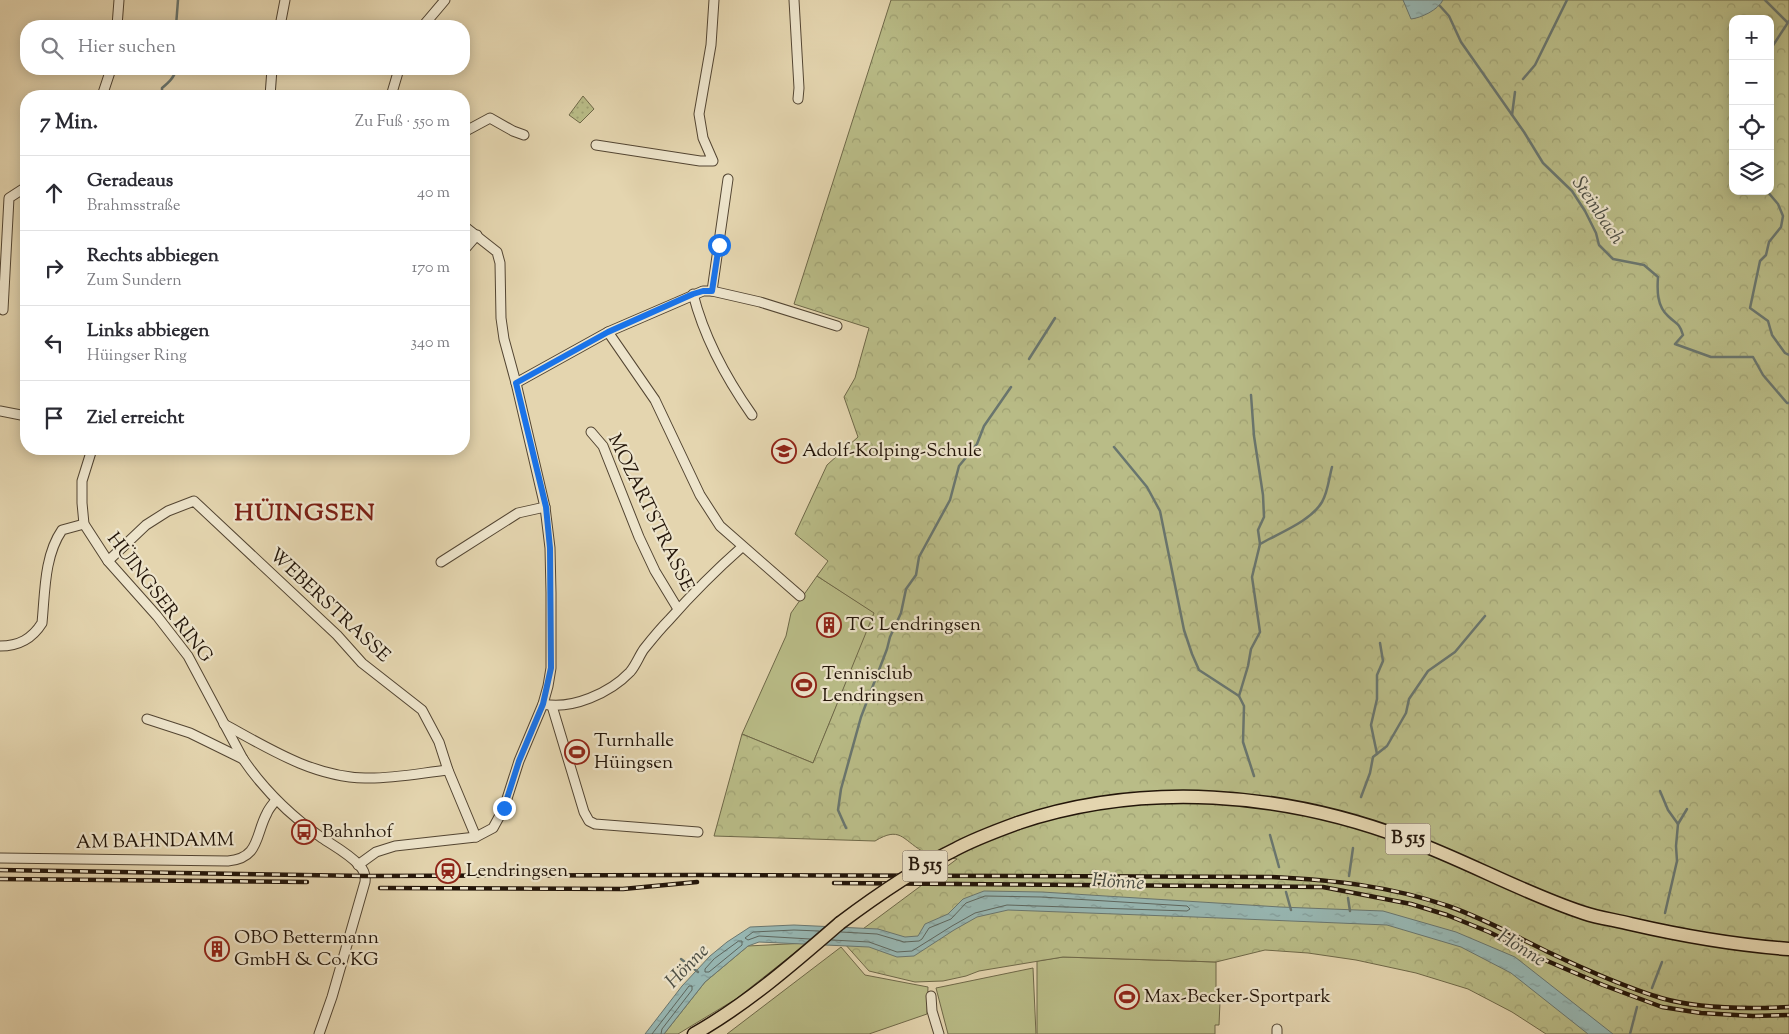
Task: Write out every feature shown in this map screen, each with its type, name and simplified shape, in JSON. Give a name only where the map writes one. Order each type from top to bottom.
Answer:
[{"type":"main road","name":"B 515","points":[[694,1034],[738,1006],[871,900],[917,870],[953,850],[1018,823],[1048,813],[1138,798],[1176,796],[1248,800],[1305,810],[1369,826],[1408,839],[1552,901],[1586,913],[1692,937],[1789,949]]},
{"type":"street","points":[[117,20],[119,0]]},
{"type":"street","points":[[281,20],[285,0]]},
{"type":"street","points":[[428,20],[444,0]]},
{"type":"street","points":[[596,146],[700,161],[713,161],[702,138],[699,114],[711,45],[714,0]]},
{"type":"street","points":[[794,0],[798,99]]},
{"type":"street","points":[[105,90],[110,75]]},
{"type":"street","points":[[270,90],[272,75]]},
{"type":"street","points":[[393,90],[397,75]]},
{"type":"street","points":[[470,129],[490,118],[512,131],[524,135]]},
{"type":"street","points":[[712,291],[728,180]]},
{"type":"street","points":[[3,310],[9,198],[20,191]]},
{"type":"street","points":[[319,1034],[332,997],[365,882],[366,876],[358,865],[376,852],[395,846],[476,837],[493,828],[504,808],[519,761],[548,705],[552,631],[550,548],[546,507],[500,318],[500,263],[496,252],[470,230]]},
{"type":"street","points":[[470,243],[477,235]]},
{"type":"street","points":[[516,383],[608,332],[703,291],[712,291],[760,302],[837,326]]},
{"type":"street","points":[[693,294],[697,310],[713,348],[733,388],[752,414]]},
{"type":"street","points":[[608,332],[655,400],[700,495],[720,526],[800,596]]},
{"type":"street","points":[[0,411],[20,415]]},
{"type":"street","name":"MOZARTSTRASSE","points":[[591,432],[603,446],[639,537],[655,571],[678,609]]},
{"type":"street","name":"HÜINGSER RING","points":[[90,455],[82,481],[84,524],[108,561],[157,616],[188,656],[243,759],[254,775],[276,800],[358,865]]},
{"type":"street","name":"WEBERSTRASSE","points":[[108,561],[146,525],[168,511],[194,501],[337,635],[362,663],[422,710],[439,742],[448,770],[476,837]]},
{"type":"street","points":[[441,562],[518,513],[546,507]]},
{"type":"street","points":[[0,646],[17,644],[32,637],[38,629],[42,623],[46,580],[52,547],[62,530],[84,524]]},
{"type":"street","name":"MOZARTSTRASSE","points":[[548,705],[585,701],[605,692],[629,673],[643,651],[678,609],[742,547]]},
{"type":"street","points":[[548,705],[584,812],[589,820],[594,824],[698,832]]},
{"type":"street","name":"HÜINGSER RING","points":[[147,719],[190,733],[243,759]]},
{"type":"street","points":[[224,724],[295,762],[334,775],[366,778],[448,770]]},
{"type":"street","name":"AM BAHNDAMM","points":[[0,858],[228,861],[240,859],[252,851],[267,813],[276,800]]},
{"type":"street","points":[[931,996],[932,1011],[939,1034]]},
{"type":"green space","points":[[891,0],[1789,0],[1789,1034],[1546,1034],[1512,1012],[1468,989],[1416,973],[1356,960],[1308,953],[1265,950],[1216,962],[1063,957],[979,971],[943,981],[915,982],[869,971],[844,943],[957,859],[926,853],[896,834],[875,841],[714,836],[742,734],[813,763],[874,613],[817,576],[828,561],[795,534],[827,465],[858,437],[844,397],[855,378],[869,328],[794,304]]},
{"type":"green space","points":[[583,96],[594,109],[580,123],[569,115]]},
{"type":"green space","name":"Tennisclub Lendringsen","points":[[817,576],[875,613],[813,763],[742,734],[786,636],[791,613]]},
{"type":"green space","points":[[807,943],[736,999],[678,1034],[664,1034],[705,982],[748,946]]},
{"type":"green space","points":[[841,947],[865,975],[928,987],[927,1014],[869,1034],[727,1034]]},
{"type":"green space","name":"Max-Becker-Sportpark","points":[[1063,957],[1216,962],[1216,1001],[1220,1002],[1219,1025],[1215,1025],[1215,1034],[1037,1034],[1037,961]]},
{"type":"green space","points":[[1033,968],[1036,1034],[948,1034],[936,988]]},
{"type":"water","points":[[1403,0],[1443,0],[1441,4],[1429,13],[1411,19]]},
{"type":"water","points":[[984,891],[1042,892],[1280,907],[1383,911],[1456,932],[1515,957],[1613,1034],[1588,1034],[1511,973],[1461,947],[1387,925],[1008,910],[977,917],[914,956],[897,957],[869,947],[759,942],[748,946],[705,982],[664,1034],[645,1034],[682,986],[710,956],[750,927],[794,925],[878,929],[905,937],[918,936],[925,924],[948,914],[963,899]]},
{"type":"waterway","points":[[176,20],[178,0]]},
{"type":"waterway","points":[[1523,79],[1535,65],[1567,0]]},
{"type":"waterway","points":[[1765,0],[1787,22]]},
{"type":"waterway","name":"Steinbach","points":[[1440,6],[1449,16],[1461,42],[1524,132],[1543,163],[1572,191],[1585,211],[1596,233],[1599,245],[1613,259],[1644,265],[1658,277],[1658,293],[1662,308],[1679,325],[1682,331],[1683,335],[1675,344],[1711,357],[1753,357],[1763,375],[1789,403]]},
{"type":"waterway","points":[[1774,44],[1789,21]]},
{"type":"waterway","points":[[162,90],[174,75]]},
{"type":"waterway","points":[[1512,115],[1515,92]]},
{"type":"waterway","points":[[1770,195],[1778,204],[1783,216],[1781,227],[1769,242],[1766,255],[1760,261],[1750,308],[1768,321],[1772,335],[1785,353],[1789,355]]},
{"type":"waterway","points":[[1029,359],[1055,318]]},
{"type":"waterway","points":[[846,828],[838,810],[841,789],[861,717],[890,637],[901,613],[906,589],[916,575],[919,557],[950,500],[959,466],[977,444],[984,426],[1011,387]]},
{"type":"waterway","points":[[1251,395],[1264,517],[1258,530],[1260,544],[1252,577],[1260,632],[1251,649],[1239,696],[1244,706],[1243,742],[1254,776]]},
{"type":"waterway","points":[[1114,447],[1147,487],[1160,511],[1184,630],[1199,670],[1239,696]]},
{"type":"waterway","points":[[1260,544],[1303,521],[1317,509],[1326,494],[1332,467]]},
{"type":"waterway","points":[[1361,797],[1370,773],[1373,757],[1387,746],[1406,713],[1409,699],[1428,671],[1455,652],[1485,616]]},
{"type":"waterway","points":[[1377,754],[1371,725],[1377,699],[1377,675],[1383,661],[1380,643]]},
{"type":"waterway","points":[[1660,791],[1668,810],[1678,824]]},
{"type":"waterway","points":[[1665,913],[1677,861],[1678,824],[1687,809]]},
{"type":"waterway","points":[[1270,835],[1279,867]]},
{"type":"waterway","points":[[1349,876],[1353,848]]},
{"type":"waterway","points":[[1286,892],[1291,910]]},
{"type":"waterway","points":[[1348,898],[1350,911]]},
{"type":"waterway","name":"Hönne","points":[[681,959],[698,972]]},
{"type":"waterway","points":[[1652,988],[1662,962]]},
{"type":"waterway","points":[[1630,1034],[1637,1007]]},
{"type":"railway","points":[[0,870],[366,876],[1272,877],[1317,880],[1405,893],[1448,906],[1589,971],[1661,998],[1708,1006],[1741,1008],[1789,1007]]},
{"type":"railway","points":[[0,879],[307,882]]},
{"type":"railway","points":[[380,888],[623,889],[697,882]]},
{"type":"railway","points":[[834,883],[1323,887],[1411,904],[1447,915],[1489,932],[1545,960],[1603,985],[1662,1007],[1701,1013],[1753,1016],[1789,1015]]},
{"type":"place","name":"Adolf-Kolping-Schule","points":[[784,451]]},
{"type":"place","name":"TC Lendringsen","points":[[829,625]]},
{"type":"place","name":"Tennisclub Lendringsen","points":[[804,685]]},
{"type":"place","name":"Turnhalle Hüingsen","points":[[577,752]]},
{"type":"place","name":"Bahnhof","points":[[304,832]]},
{"type":"place","name":"Lendringsen","points":[[448,871]]},
{"type":"place","name":"OBO Bettermann GmbH & Co. KG","points":[[217,949]]},
{"type":"place","name":"Max-Becker-Sportpark","points":[[1127,997]]},
{"type":"district","name":"HÜINGSEN","points":[[305,514]]},
{"type":"route","points":[[504,808],[519,761],[543,704],[551,668],[550,548],[546,507],[516,383],[608,332],[693,294],[712,291],[719,245]]}]
